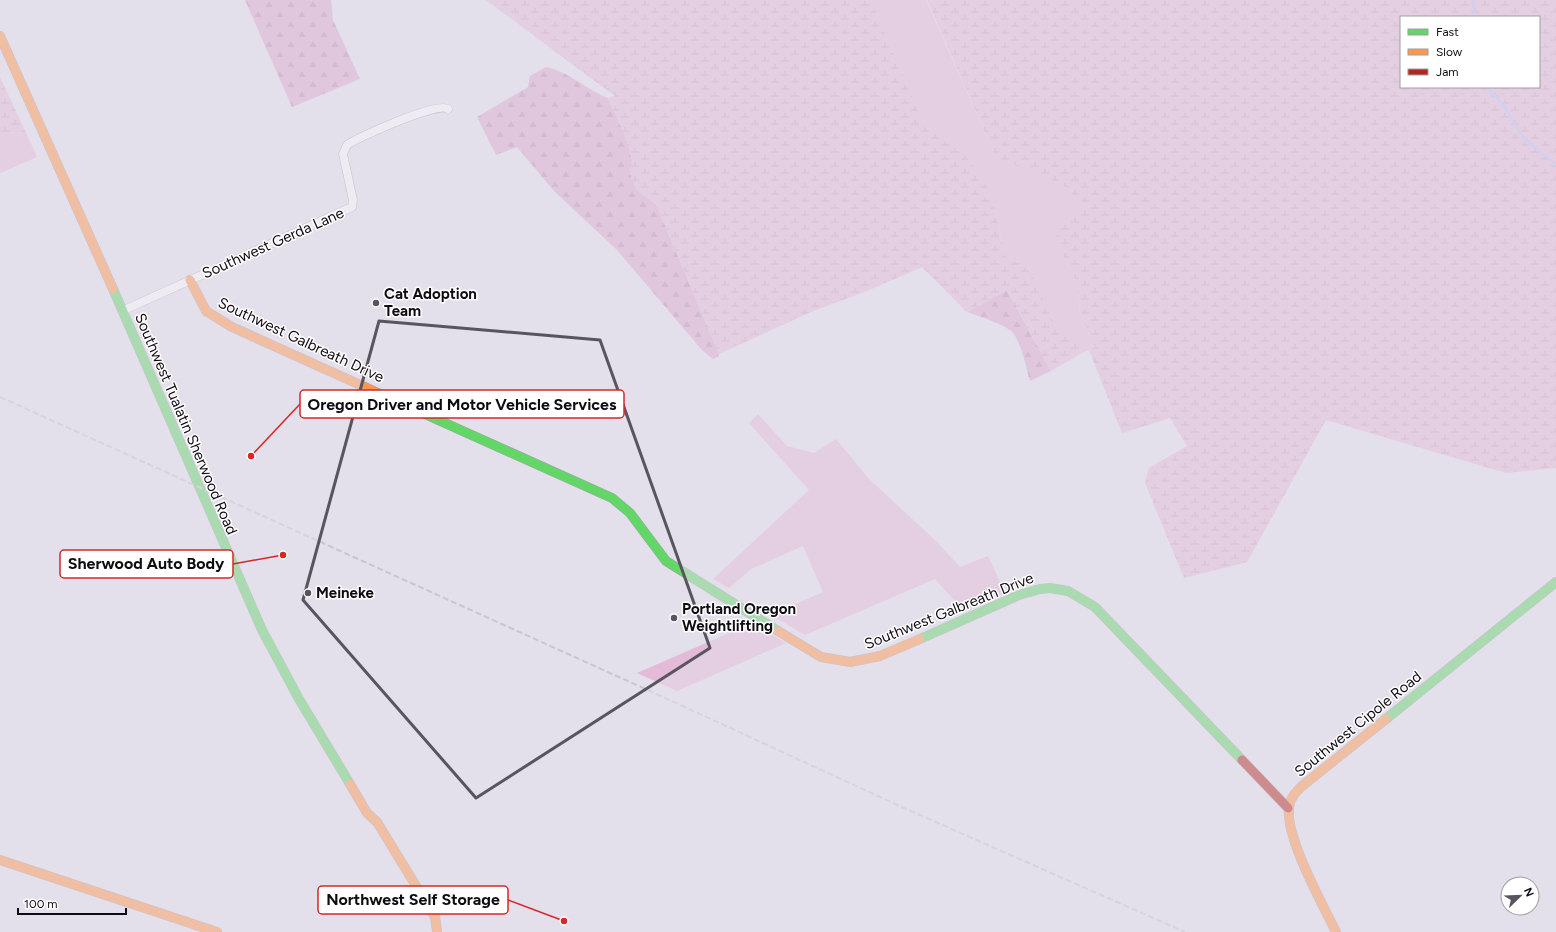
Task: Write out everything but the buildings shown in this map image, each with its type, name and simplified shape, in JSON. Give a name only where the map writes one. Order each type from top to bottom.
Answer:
[{"type":"main road","name":"Southwest Tualatin Sherwood Road","points":[[0,36],[57,162],[262,630],[299,699],[367,813],[370,826],[428,922],[437,932]]},
{"type":"main road","name":"Southwest Galbreath Drive","points":[[190,280],[206,311],[232,326],[612,498],[630,513],[666,561],[678,570],[821,657],[850,662],[880,656],[1020,595],[1041,588],[1058,589],[1076,593],[1095,607],[1288,808]]},
{"type":"main road","name":"Southwest Cipole Road","points":[[1288,808],[1296,792],[1308,781],[1556,582]]},
{"type":"main road","points":[[1288,808],[1289,822],[1292,833],[1336,932]]},
{"type":"main road","points":[[0,860],[217,932]]},
{"type":"street","name":"Southwest Gerda Lane","points":[[122,311],[352,207],[353,200],[343,154],[346,145],[421,112],[442,106],[448,109]]},
{"type":"highlighted area","points":[[379,321],[600,340],[710,648],[476,798],[303,600]]},
{"type":"green space","points":[[245,0],[331,0],[333,20],[360,79],[292,107]]},
{"type":"green space","points":[[486,0],[871,0],[926,129],[948,134],[977,171],[992,195],[1005,255],[1009,260],[1027,264],[1058,331],[1074,336],[1082,353],[1051,371],[1007,290],[967,312],[922,267],[867,291],[813,311],[719,354],[656,204],[637,190],[630,173],[632,160],[626,138],[608,98],[615,96]]},
{"type":"green space","points":[[871,0],[926,0],[996,157],[1070,189],[1081,214],[1063,222],[1057,242],[1077,284],[1080,313],[1095,347],[1082,353],[1074,336],[1058,331],[1027,264],[1009,260],[1005,255],[992,195],[926,129]]},
{"type":"green space","points":[[927,0],[1556,0],[1556,468],[1506,473],[1326,420],[1247,562],[1184,578],[1145,483],[1149,468],[1187,446],[1170,418],[1122,433],[1089,350],[1095,347],[1080,313],[1077,284],[1057,242],[1056,230],[1063,222],[1081,214],[1070,189],[996,157]]},
{"type":"green space","points":[[546,67],[570,76],[600,95],[608,98],[626,138],[632,160],[630,173],[637,190],[656,204],[719,354],[718,357],[713,359],[702,350],[616,249],[554,191],[517,147],[496,155],[477,117],[528,87],[530,76]]},
{"type":"green space","points":[[0,77],[26,133],[0,132]]},
{"type":"green space","points":[[0,132],[26,133],[37,157],[0,173]]},
{"type":"green space","points":[[1007,290],[1051,371],[1030,381],[1022,351],[1014,334],[1006,327],[967,312]]},
{"type":"green space","points":[[758,414],[787,446],[814,453],[836,439],[868,478],[937,542],[960,567],[988,556],[1005,593],[964,611],[935,579],[805,635],[771,615],[823,592],[803,546],[751,569],[729,588],[713,579],[809,490],[749,423]]},
{"type":"green space","points":[[752,623],[786,643],[677,691],[637,673]]},
{"type":"waterway","points":[[1473,0],[1474,16]]},
{"type":"waterway","points":[[1488,88],[1504,106],[1522,136],[1556,165]]},
{"type":"railway","points":[[0,397],[652,692],[904,808],[1185,932]]},
{"type":"traffic: fast","points":[[113,289],[262,630],[299,699],[350,784]]},
{"type":"traffic: fast","points":[[387,397],[612,498],[630,513],[666,561],[778,631]]},
{"type":"traffic: fast","points":[[1386,719],[1556,582]]},
{"type":"traffic: fast","points":[[920,639],[1019,595],[1040,589],[1050,588],[1068,591],[1095,607],[1242,760]]},
{"type":"traffic: slow","points":[[0,36],[113,289]]},
{"type":"traffic: slow","points":[[190,280],[206,311],[232,327],[387,397]]},
{"type":"traffic: slow","points":[[778,631],[821,657],[850,662],[880,656],[920,639]]},
{"type":"traffic: slow","points":[[1336,932],[1298,852],[1289,820],[1289,807],[1294,795],[1302,786],[1386,719]]},
{"type":"traffic: slow","points":[[350,784],[367,813],[377,822],[435,917],[437,931]]},
{"type":"traffic: slow","points":[[0,860],[217,932]]},
{"type":"traffic: jam","points":[[1242,760],[1288,808]]},
{"type":"place","name":"Cat Adoption Team","points":[[376,303]]},
{"type":"place","name":"Oregon Driver and Motor Vehicle Services","points":[[251,456]]},
{"type":"place","name":"Sherwood Auto Body","points":[[283,555]]},
{"type":"place","name":"Meineke","points":[[308,593]]},
{"type":"place","name":"Portland Oregon Weightlifting","points":[[674,618]]},
{"type":"place","name":"Northwest Self Storage","points":[[564,921]]}]
